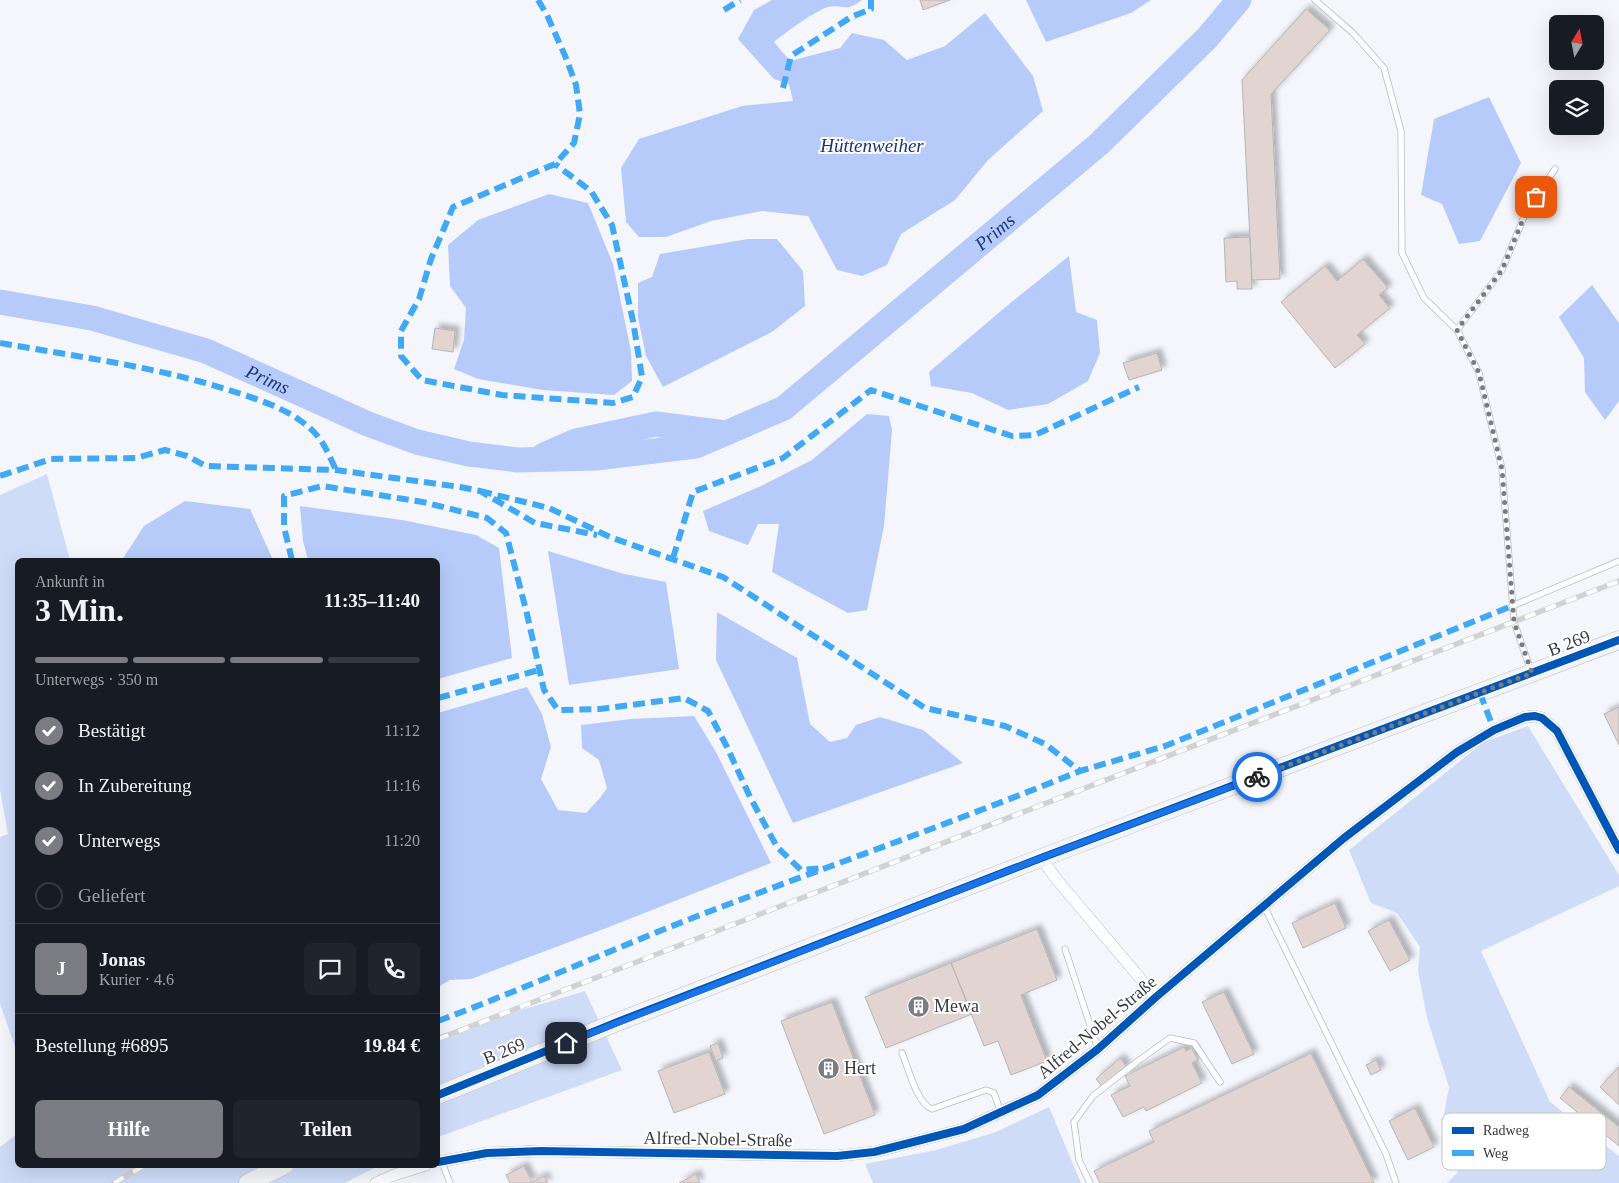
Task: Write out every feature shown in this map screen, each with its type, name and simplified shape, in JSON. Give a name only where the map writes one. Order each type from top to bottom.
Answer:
[{"type":"main road","name":"B 269","points":[[440,1094],[620,1021],[1041,858],[1619,640]]},
{"type":"main road","points":[[248,1183],[279,1168]]},
{"type":"street","name":"Alfred-Nobel-Straße","points":[[440,1161],[487,1153],[541,1151],[837,1156],[874,1152],[964,1129],[1038,1095],[1098,1049],[1156,997],[1344,838],[1457,752],[1494,730],[1525,717],[1535,716],[1542,718],[1557,731],[1619,850]]},
{"type":"street","name":"Alfred-Nobel-Straße","points":[[1041,858],[1058,881],[1156,997]]},
{"type":"street","points":[[376,1183],[416,1168]]},
{"type":"lane","points":[[1315,0],[1353,33],[1384,68],[1401,132],[1402,253],[1424,298],[1457,330],[1479,373],[1502,469],[1514,622],[1532,673]]},
{"type":"lane","points":[[1457,330],[1502,270],[1526,212],[1555,169]]},
{"type":"lane","points":[[1512,606],[1619,562]]},
{"type":"lane","points":[[1264,906],[1386,1154],[1396,1183]]},
{"type":"lane","points":[[1065,948],[1098,1049]]},
{"type":"lane","points":[[1090,1183],[1079,1160],[1074,1122],[1093,1096],[1170,1038],[1194,1043],[1220,1082]]},
{"type":"lane","points":[[902,1053],[920,1099],[928,1108],[932,1109],[986,1090],[994,1093],[1001,1112]]},
{"type":"lane","points":[[440,1163],[450,1183]]},
{"type":"shaded area","points":[[47,474],[69,558],[15,558],[15,1046],[0,1004],[0,837],[8,834],[0,790],[0,495]]},
{"type":"shaded area","points":[[1528,726],[1619,875],[1619,886],[1481,951],[1550,1102],[1564,1113],[1444,1113],[1449,1087],[1427,1018],[1418,971],[1420,947],[1397,913],[1371,903],[1349,850],[1484,742]]},
{"type":"shaded area","points":[[585,991],[622,1070],[440,1136],[440,1034]]},
{"type":"shaded area","points":[[1049,1107],[1081,1183],[873,1183],[865,1164],[936,1150],[996,1132]]},
{"type":"shaded area","points":[[15,1136],[15,1168],[374,1168],[345,1183],[0,1183],[0,1147]]},
{"type":"shaded area","points":[[1606,1146],[1619,1156],[1619,1183],[1447,1183],[1458,1172],[1458,1170],[1606,1170]]},
{"type":"water","name":"Hüttenweiher","points":[[772,0],[862,0],[848,7],[834,6],[823,9],[801,22],[774,42],[790,61],[840,48],[852,33],[884,40],[907,60],[945,46],[985,13],[1033,76],[1043,111],[988,160],[955,200],[901,234],[887,265],[862,276],[837,270],[808,216],[762,211],[711,221],[666,237],[639,237],[626,222],[621,168],[639,139],[742,106],[793,101],[789,84],[774,79],[738,39],[754,10]]},
{"type":"water","points":[[1026,0],[1151,0],[1131,13],[1046,42]]},
{"type":"water","points":[[1489,97],[1521,163],[1480,241],[1459,244],[1442,204],[1421,195],[1434,119]]},
{"type":"water","points":[[549,194],[588,203],[613,264],[631,351],[632,381],[614,395],[543,390],[478,379],[454,369],[464,340],[466,308],[450,286],[448,245],[478,220]]},
{"type":"water","points":[[748,239],[777,239],[803,271],[805,306],[772,332],[663,387],[646,356],[638,317],[638,283],[652,277],[660,254]]},
{"type":"water","points":[[1069,256],[1076,312],[1097,320],[1100,353],[1088,381],[1048,404],[1008,410],[972,393],[931,386],[929,372]]},
{"type":"water","points":[[1592,285],[1619,323],[1619,401],[1605,420],[1585,392],[1584,358],[1559,317]]},
{"type":"water","points":[[867,414],[889,416],[892,430],[884,526],[867,610],[848,613],[772,572],[779,524],[758,524],[748,545],[709,531],[703,511],[761,486],[812,460]]},
{"type":"water","points":[[185,501],[250,509],[272,558],[123,558],[144,526]]},
{"type":"water","points":[[300,506],[402,520],[476,535],[499,548],[512,658],[440,678],[440,558],[307,558],[303,541]]},
{"type":"water","points":[[548,551],[624,574],[666,582],[679,669],[569,685]]},
{"type":"water","points":[[717,612],[797,658],[810,724],[830,742],[847,738],[856,725],[880,717],[923,730],[963,763],[793,823],[716,660]]},
{"type":"water","points":[[527,687],[542,714],[551,747],[541,779],[558,810],[586,813],[607,788],[599,760],[582,748],[581,725],[631,719],[694,716],[716,752],[771,863],[471,979],[450,980],[440,986],[440,712]]},
{"type":"building","points":[[920,0],[950,0],[923,10]]},
{"type":"building","points":[[1306,9],[1330,30],[1271,94],[1280,279],[1252,280],[1242,80]]},
{"type":"building","points":[[1250,237],[1252,289],[1237,289],[1237,281],[1226,282],[1224,238]]},
{"type":"building","points":[[1363,259],[1388,288],[1379,295],[1390,308],[1357,335],[1365,344],[1335,368],[1281,302],[1325,266],[1337,281]]},
{"type":"building","points":[[435,328],[455,331],[453,352],[432,349]]},
{"type":"building","points":[[1157,353],[1162,370],[1129,380],[1123,363]]},
{"type":"building","points":[[1619,707],[1619,745],[1604,714]]},
{"type":"building","points":[[1335,903],[1346,928],[1303,948],[1292,923]]},
{"type":"building","points":[[1389,920],[1410,960],[1390,971],[1368,931]]},
{"type":"building","points":[[1037,929],[1057,980],[1021,995],[1047,1061],[1011,1075],[998,1041],[984,1046],[951,963]]},
{"type":"building","name":"Mewa","points":[[951,963],[972,1014],[886,1048],[865,997]]},
{"type":"building","points":[[1224,992],[1254,1054],[1232,1064],[1202,1002]]},
{"type":"building","name":"Hert","points":[[832,1002],[875,1115],[824,1134],[781,1021]]},
{"type":"building","points":[[718,1043],[723,1058],[716,1061],[710,1046]]},
{"type":"building","points":[[1184,1047],[1186,1051],[1192,1048],[1198,1060],[1192,1063],[1202,1083],[1146,1111],[1144,1107],[1123,1117],[1111,1095],[1130,1086],[1125,1076]]},
{"type":"building","points":[[709,1052],[725,1094],[674,1113],[658,1071]]},
{"type":"building","points":[[1311,1053],[1374,1183],[1100,1183],[1094,1171],[1154,1142],[1149,1131]]},
{"type":"building","points":[[1120,1058],[1127,1067],[1103,1088],[1096,1079]]},
{"type":"building","points":[[1376,1060],[1381,1070],[1371,1075],[1366,1065]]},
{"type":"building","points":[[1619,1067],[1619,1105],[1600,1087]]},
{"type":"building","points":[[1569,1087],[1602,1113],[1578,1113],[1560,1098]]},
{"type":"building","points":[[1415,1108],[1434,1147],[1408,1160],[1389,1121]]},
{"type":"building","points":[[1606,1116],[1619,1125],[1619,1146],[1606,1135]]},
{"type":"building","points":[[524,1166],[532,1182],[544,1176],[548,1183],[510,1183],[506,1175]]},
{"type":"building","points":[[696,1174],[700,1183],[679,1183]]},
{"type":"waterway","name":"Prims","points":[[0,302],[92,318],[206,351],[368,424],[417,442],[469,454],[518,460],[596,458],[696,446],[784,408],[1099,144],[1207,38],[1239,0]]},
{"type":"waterway","name":"Prims","points":[[544,455],[576,441],[656,424],[726,433]]},
{"type":"railway","points":[[440,1038],[1619,581]]},
{"type":"railway","points":[[114,1183],[140,1168]]},
{"type":"marked path","points":[[538,0],[547,15],[576,85],[580,114],[574,143],[555,164],[453,207],[431,259],[419,299],[401,331],[401,356],[422,380],[502,395],[613,403],[633,397],[642,377],[633,321],[612,225],[591,191],[555,164]]},
{"type":"marked path","points":[[724,10],[740,0]]},
{"type":"marked path","points":[[783,88],[791,56],[851,17],[871,9],[871,0]]},
{"type":"marked path","points":[[0,343],[148,369],[206,383],[266,403],[295,417],[313,431],[329,454],[336,470]]},
{"type":"marked path","points":[[673,558],[693,492],[783,458],[871,390],[1012,436],[1035,435],[1139,387]]},
{"type":"marked path","points":[[0,476],[51,459],[136,458],[165,450],[187,456],[206,466],[336,470],[460,487],[480,491],[535,523],[597,535]]},
{"type":"marked path","points":[[292,558],[284,527],[284,496],[322,486],[423,502],[487,518],[506,533],[544,690],[558,710],[600,709],[684,698],[708,711],[777,847],[801,870],[826,868]]},
{"type":"marked path","points":[[480,491],[549,508],[610,537],[723,577],[925,708],[1005,726],[1045,744],[1080,771],[1165,746],[1512,606]]},
{"type":"marked path","points":[[440,697],[539,670]]},
{"type":"marked path","points":[[1480,693],[1494,730]]},
{"type":"marked path","points":[[440,1020],[708,912],[1080,771]]},
{"type":"cycle path","points":[[440,1094],[620,1021],[1041,858],[1619,640]]},
{"type":"cycle path","points":[[440,1162],[487,1153],[541,1151],[837,1156],[874,1152],[964,1129],[1038,1095],[1098,1049],[1156,997],[1344,838],[1457,752],[1494,730],[1525,717],[1535,716],[1542,718],[1557,731],[1619,850]]},
{"type":"way so far","points":[[1257,777],[1532,673],[1514,622],[1502,469],[1479,373],[1457,330],[1502,270],[1526,212],[1536,197]]},
{"type":"place","name":"Mewa","points":[[918,1006]]},
{"type":"place","name":"Hert","points":[[828,1068]]},
{"type":"route","points":[[566,1043],[1041,858],[1257,777]]}]
